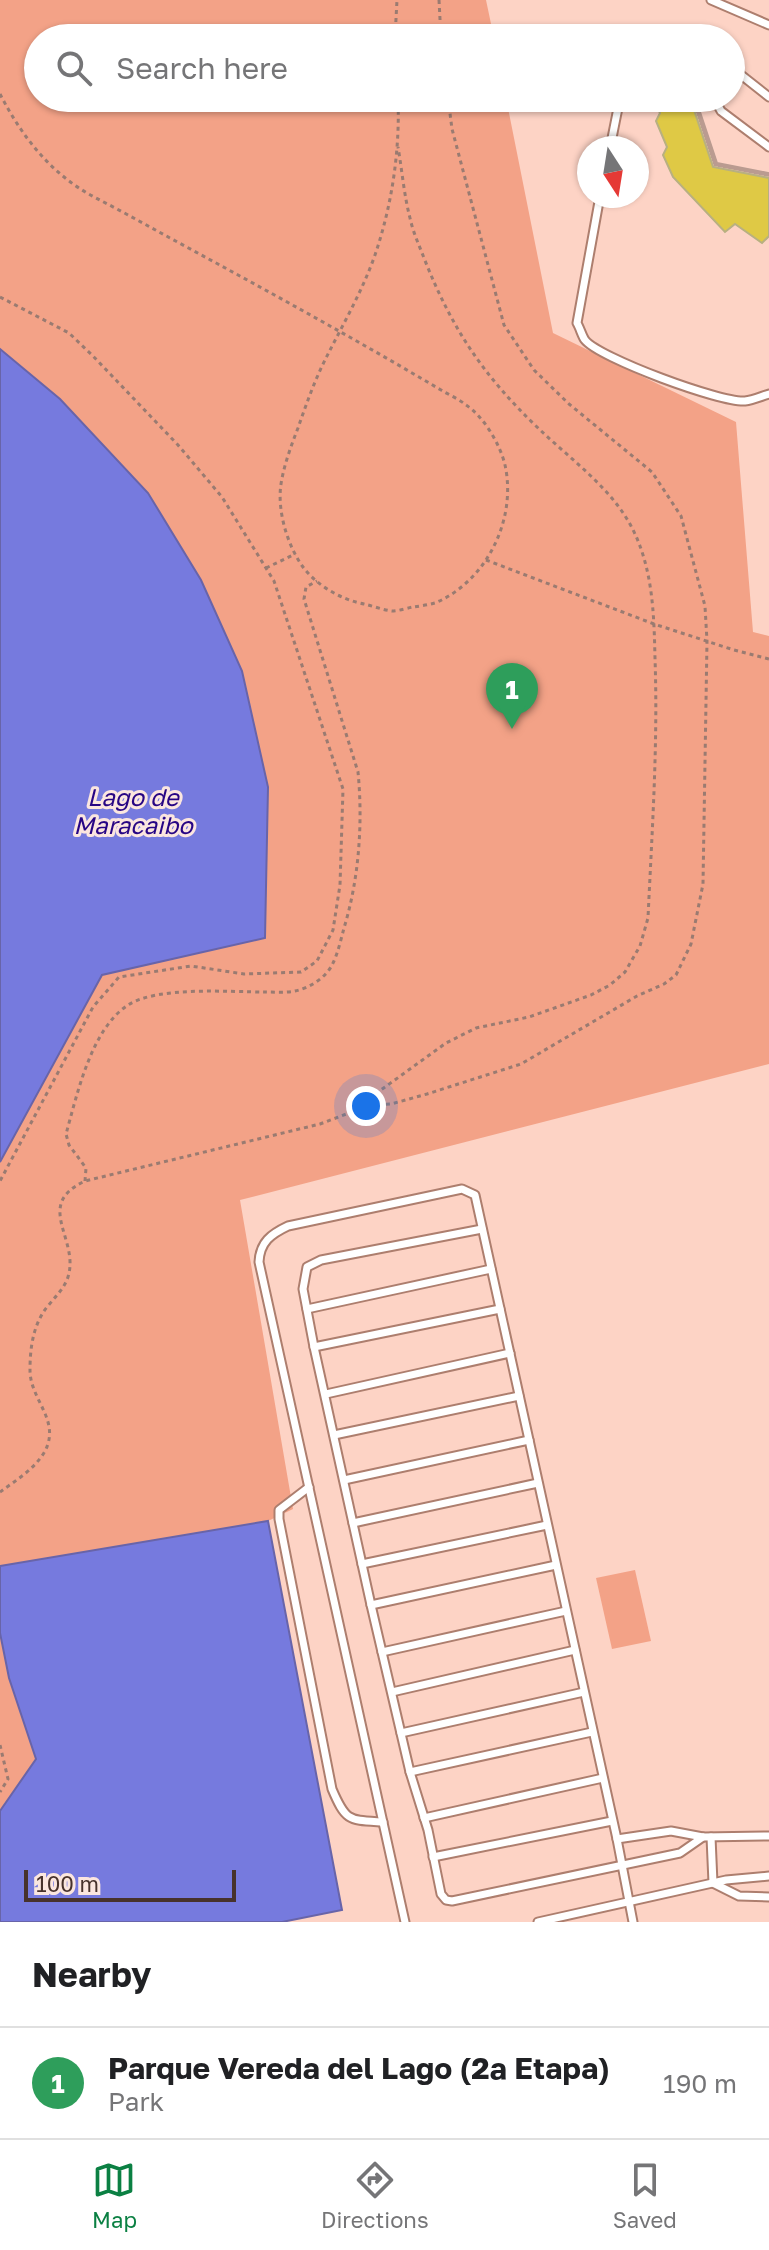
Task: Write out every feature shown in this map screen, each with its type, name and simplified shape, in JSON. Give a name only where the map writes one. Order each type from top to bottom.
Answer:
[{"type":"lane","points":[[711,0],[769,25]]},
{"type":"lane","points":[[745,79],[769,97]]},
{"type":"lane","points":[[612,136],[617,112]]},
{"type":"lane","points":[[722,112],[769,147]]},
{"type":"lane","points":[[598,208],[577,323],[585,341],[669,381],[725,398],[745,401],[769,394]]},
{"type":"lane","points":[[405,1922],[259,1262],[260,1250],[266,1241],[273,1233],[288,1226],[462,1189],[475,1195],[633,1922]]},
{"type":"lane","points":[[482,1229],[321,1260],[307,1267],[303,1289],[371,1605],[441,1894],[452,1901],[622,1866],[680,1853],[707,1837]]},
{"type":"lane","points":[[307,1309],[491,1269]]},
{"type":"lane","points":[[314,1347],[500,1309]]},
{"type":"lane","points":[[326,1394],[510,1353]]},
{"type":"lane","points":[[334,1435],[519,1396]]},
{"type":"lane","points":[[344,1480],[529,1440]]},
{"type":"lane","points":[[353,1523],[538,1483]]},
{"type":"lane","points":[[309,1487],[279,1510],[279,1519],[332,1789],[341,1811],[354,1821],[383,1822]]},
{"type":"lane","points":[[362,1564],[547,1525]]},
{"type":"lane","points":[[371,1605],[556,1565]]},
{"type":"lane","points":[[382,1652],[566,1611]]},
{"type":"lane","points":[[392,1692],[575,1650]]},
{"type":"lane","points":[[401,1733],[584,1692]]},
{"type":"lane","points":[[410,1772],[592,1732]]},
{"type":"lane","points":[[424,1818],[603,1778]]},
{"type":"lane","points":[[433,1857],[612,1821]]},
{"type":"lane","points":[[617,1839],[671,1831],[707,1837],[769,1836]]},
{"type":"lane","points":[[707,1837],[713,1883]]},
{"type":"lane","points":[[538,1922],[713,1883],[769,1876]]},
{"type":"lane","points":[[713,1883],[739,1896],[769,1897]]},
{"type":"path","points":[[396,24],[397,0]]},
{"type":"path","points":[[439,0],[440,24]]},
{"type":"path","points":[[0,94],[27,139],[78,187],[339,332],[469,406],[491,434],[505,463],[508,499],[500,537],[486,560],[463,587],[434,603],[394,611],[351,602],[317,581],[296,553],[280,507],[281,484],[309,396],[339,332],[362,289],[387,216],[398,147],[398,112]]},
{"type":"path","points":[[358,1106],[391,1104],[521,1064],[637,996],[664,984],[676,975],[691,944],[703,884],[705,606],[681,516],[652,472],[569,404],[534,370],[504,325],[450,112]]},
{"type":"path","points":[[0,1492],[28,1471],[44,1452],[49,1436],[49,1420],[32,1390],[30,1355],[34,1330],[45,1309],[59,1295],[68,1276],[69,1258],[59,1213],[61,1201],[70,1188],[85,1181],[320,1124],[349,1113],[446,1043],[476,1028],[529,1017],[610,985],[625,972],[640,946],[648,918],[657,722],[653,600],[645,562],[635,534],[607,493],[536,426],[467,347],[445,307],[410,220],[398,147]]},
{"type":"path","points":[[0,297],[69,333],[178,445],[222,497],[274,581],[343,789],[340,885],[333,930],[317,961],[301,972],[244,974],[191,966],[119,977],[93,1007],[0,1181]]},
{"type":"path","points":[[266,568],[296,553]]},
{"type":"path","points":[[486,560],[654,624],[769,659]]},
{"type":"path","points":[[85,1181],[86,1168],[69,1145],[66,1134],[86,1069],[102,1033],[125,1007],[156,995],[297,991],[317,982],[333,965],[353,898],[361,802],[358,772],[304,599],[306,587],[317,581]]},
{"type":"path","points":[[0,1745],[8,1779],[0,1792]]},
{"type":"shaded area","points":[[0,0],[486,0],[491,24],[24,24],[24,112],[509,112],[553,333],[736,422],[753,632],[769,636],[769,1064],[240,1200],[293,1509],[268,1521],[0,1566],[0,1162],[102,975],[265,938],[268,787],[242,671],[201,580],[148,493],[60,399],[0,349]]},
{"type":"shaded area","points":[[635,1570],[651,1641],[612,1649],[596,1578]]},
{"type":"shaded area","points":[[0,1633],[9,1678],[36,1759],[0,1811]]},
{"type":"water","name":"Lago de Maracaibo","points":[[0,349],[60,399],[148,493],[201,580],[242,671],[268,787],[265,938],[102,975],[0,1162]]},
{"type":"water","points":[[268,1521],[342,1910],[282,1922],[0,1922],[0,1811],[36,1759],[9,1678],[0,1633],[0,1566]]},
{"type":"building","points":[[695,112],[713,167],[769,178],[769,236],[762,243],[735,224],[725,232],[673,177],[663,155],[667,147],[656,121],[660,113]]},
{"type":"place","name":"Parque Vereda del Lago (2ª Etapa)","points":[[512,729]]}]
